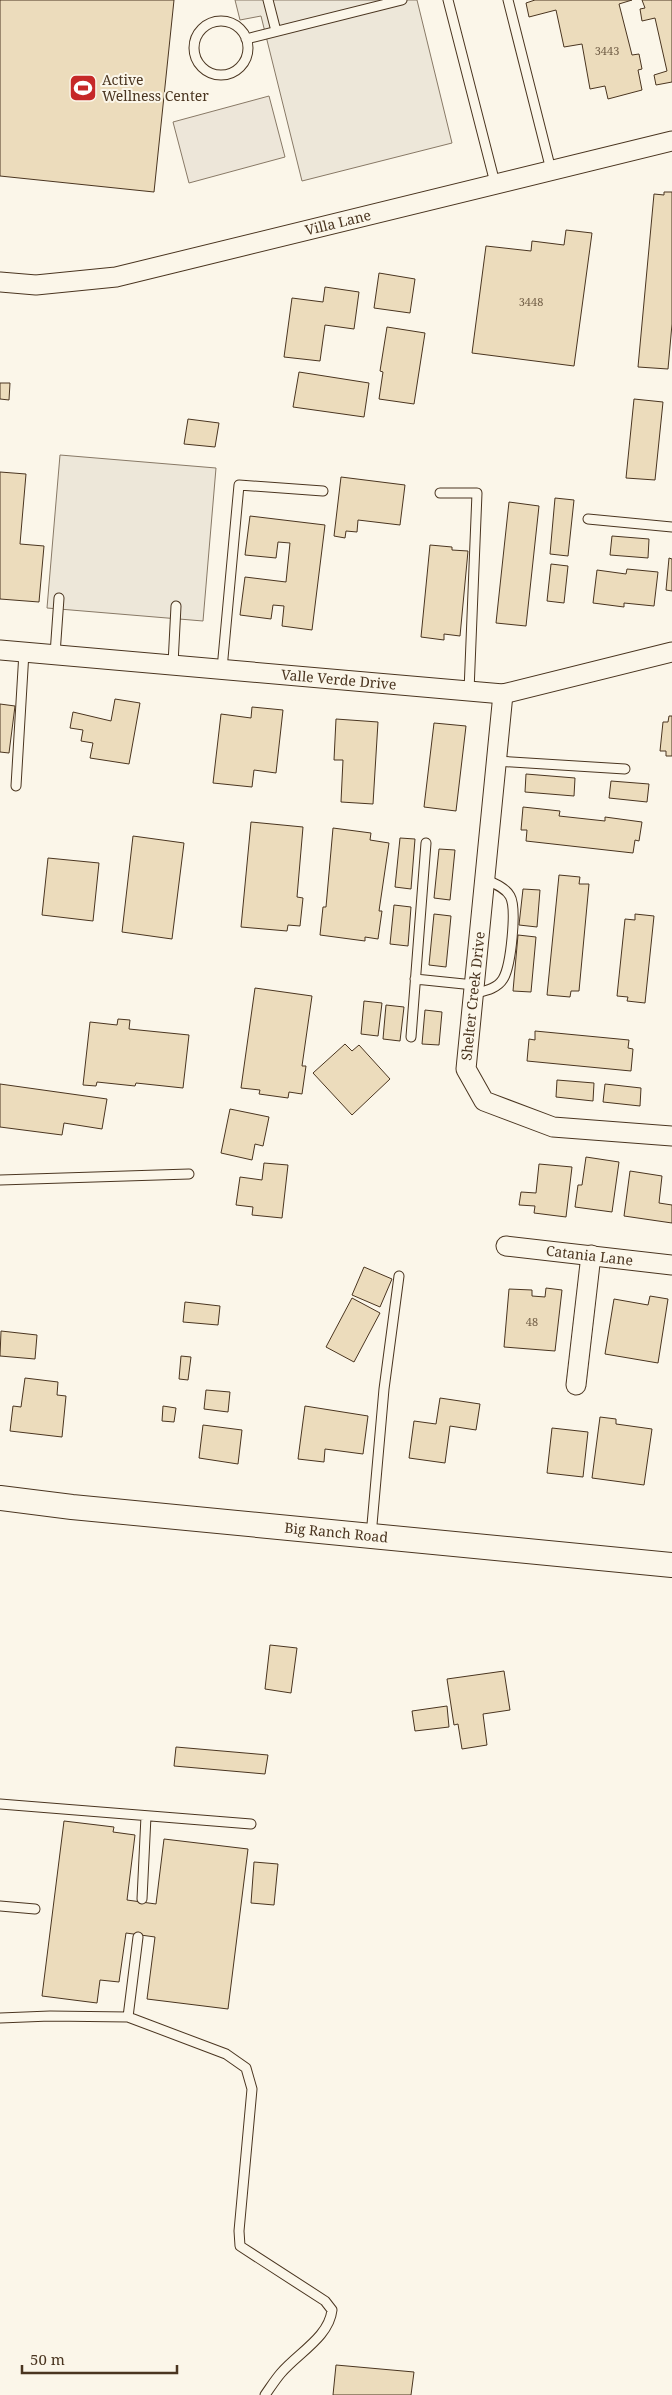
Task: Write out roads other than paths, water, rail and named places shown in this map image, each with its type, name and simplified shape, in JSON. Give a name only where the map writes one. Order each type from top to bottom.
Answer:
[{"type":"street","name":"Villa Lane","points":[[0,282],[36,284],[116,277],[672,141]]},
{"type":"street","name":"Valle Verde Drive","points":[[0,650],[503,694],[672,652]]},
{"type":"street","name":"Shelter Creek Drive","points":[[503,694],[466,1068],[484,1101],[552,1128],[672,1136]]},
{"type":"street","name":"Catania Lane","points":[[506,1246],[672,1265]]},
{"type":"street","points":[[576,1385],[591,1255]]},
{"type":"street","name":"Big Ranch Road","points":[[0,1498],[72,1507],[672,1565]]},
{"type":"lane","points":[[268,0],[276,31]]},
{"type":"lane","points":[[246,39],[402,0]]},
{"type":"lane","points":[[448,0],[495,183]]},
{"type":"lane","points":[[508,0],[551,170]]},
{"type":"lane","points":[[220,21],[236,26],[246,39],[246,55],[237,69],[230,73],[213,73],[205,70],[195,57],[194,48],[198,32],[212,22],[220,21]]},
{"type":"lane","points":[[222,669],[240,485],[323,491]]},
{"type":"lane","points":[[440,493],[477,493],[469,691]]},
{"type":"lane","points":[[588,519],[672,527]]},
{"type":"lane","points":[[54,654],[59,598]]},
{"type":"lane","points":[[173,664],[176,606]]},
{"type":"lane","points":[[16,786],[24,651]]},
{"type":"lane","points":[[496,761],[624,769]]},
{"type":"lane","points":[[412,1037],[426,843]]},
{"type":"lane","points":[[415,979],[474,990],[494,988],[503,979],[508,964],[514,908],[510,895],[498,885],[484,879]]},
{"type":"lane","points":[[0,1180],[189,1174]]},
{"type":"lane","points":[[371,1536],[384,1389],[399,1276]]},
{"type":"lane","points":[[0,1804],[251,1824]]},
{"type":"lane","points":[[142,1899],[146,1816]]},
{"type":"lane","points":[[0,1906],[35,1909]]},
{"type":"lane","points":[[128,2018],[138,1937]]},
{"type":"lane","points":[[0,2018],[50,2016],[128,2018],[226,2054],[246,2068],[252,2090],[239,2231],[240,2246],[325,2301],[332,2310],[331,2320],[282,2372],[265,2395]]},
{"type":"place","name":"Active Wellness Center","points":[[83,88]]}]
